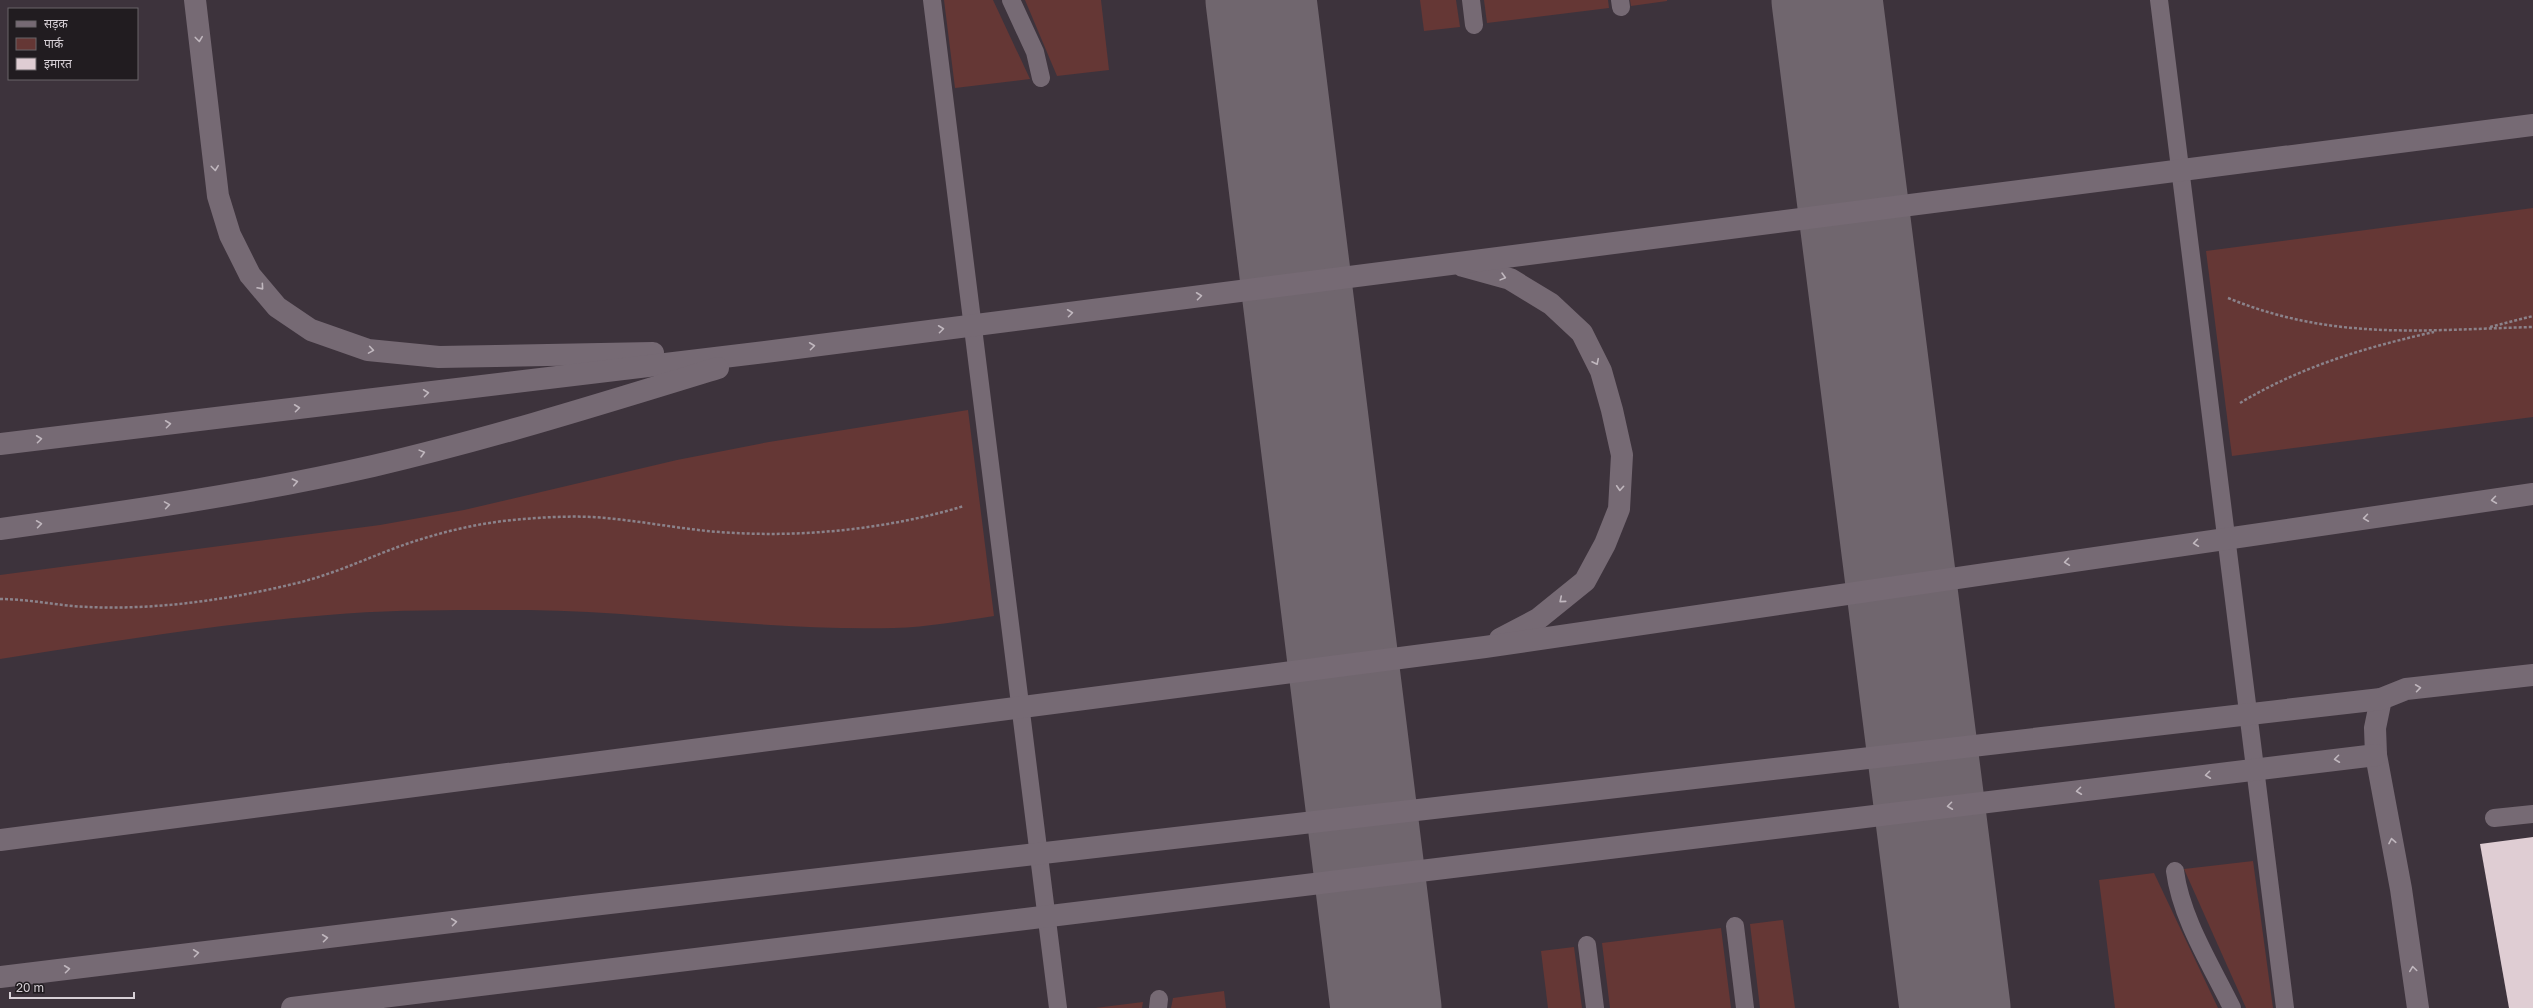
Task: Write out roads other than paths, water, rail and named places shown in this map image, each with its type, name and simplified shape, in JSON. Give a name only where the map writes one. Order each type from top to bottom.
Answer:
[{"type":"main road","points":[[195,0],[218,196],[230,235],[250,275],[278,307],[311,330],[368,350],[440,357],[773,351]]},
{"type":"main road","points":[[0,444],[773,351],[2533,125]]},
{"type":"main road","points":[[1452,264],[1510,279],[1551,304],[1582,333],[1601,371],[1622,455],[1619,509],[1605,544],[1585,581],[1538,619],[1485,647]]},
{"type":"main road","points":[[0,529],[240,494],[373,466],[555,418],[773,351]]},
{"type":"main road","points":[[0,840],[1485,647],[2533,494]]},
{"type":"main road","points":[[0,977],[583,906],[2381,699],[2406,689],[2533,675]]},
{"type":"main road","points":[[2381,699],[2376,728],[2376,755],[2401,889],[2418,1008]]},
{"type":"main road","points":[[292,1008],[2376,755]]},
{"type":"lane","points":[[932,0],[1058,1008]]},
{"type":"lane","points":[[1011,0],[1035,52],[1041,78]]},
{"type":"lane","points":[[1471,0],[1474,24]]},
{"type":"lane","points":[[2159,0],[2285,1008]]},
{"type":"lane","points":[[2494,818],[2533,814]]},
{"type":"lane","points":[[2175,871],[2180,892],[2194,928],[2232,1008]]},
{"type":"lane","points":[[1735,926],[1745,1008]]},
{"type":"lane","points":[[1587,945],[1595,1008]]}]
